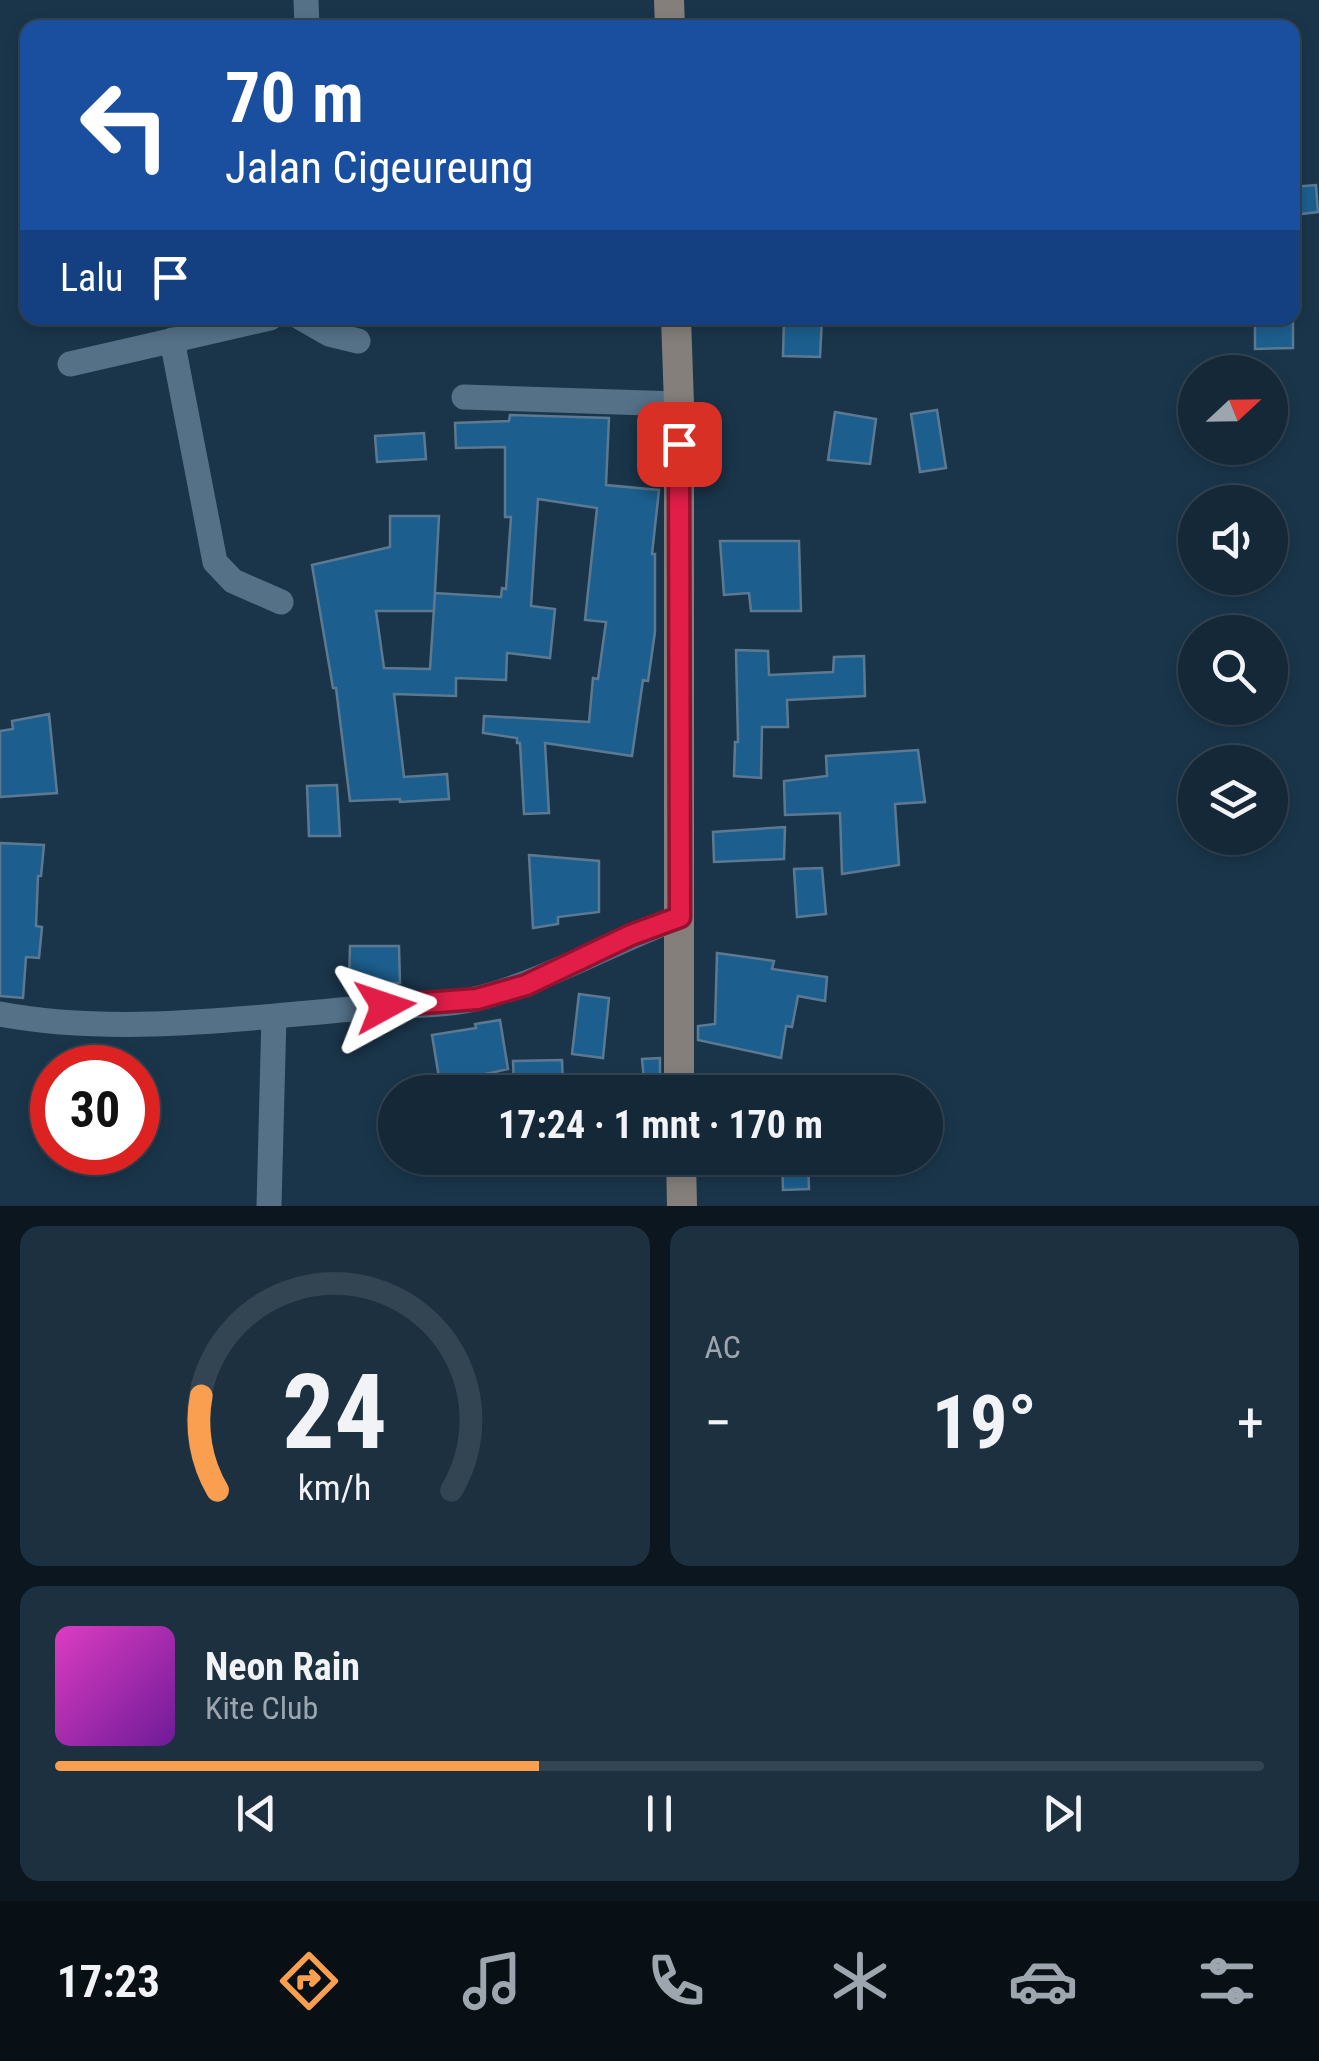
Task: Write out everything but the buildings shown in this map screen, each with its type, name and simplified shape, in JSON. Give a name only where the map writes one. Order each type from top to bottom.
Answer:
[{"type":"street","points":[[70,364],[239,325]]},
{"type":"street","points":[[313,325],[358,342]]},
{"type":"street","points":[[676,325],[679,1075]]},
{"type":"street","points":[[172,340],[216,562],[233,581],[281,602]]},
{"type":"street","points":[[464,397],[679,404]]},
{"type":"street","points":[[0,1014],[36,1021],[202,1023],[477,999],[526,985],[631,935],[680,917]]},
{"type":"street","points":[[269,1206],[274,1016]]},
{"type":"street","points":[[681,1175],[682,1206]]},
{"type":"route","points":[[385,1006],[477,999],[526,985],[631,935],[680,917],[679,444]]}]
